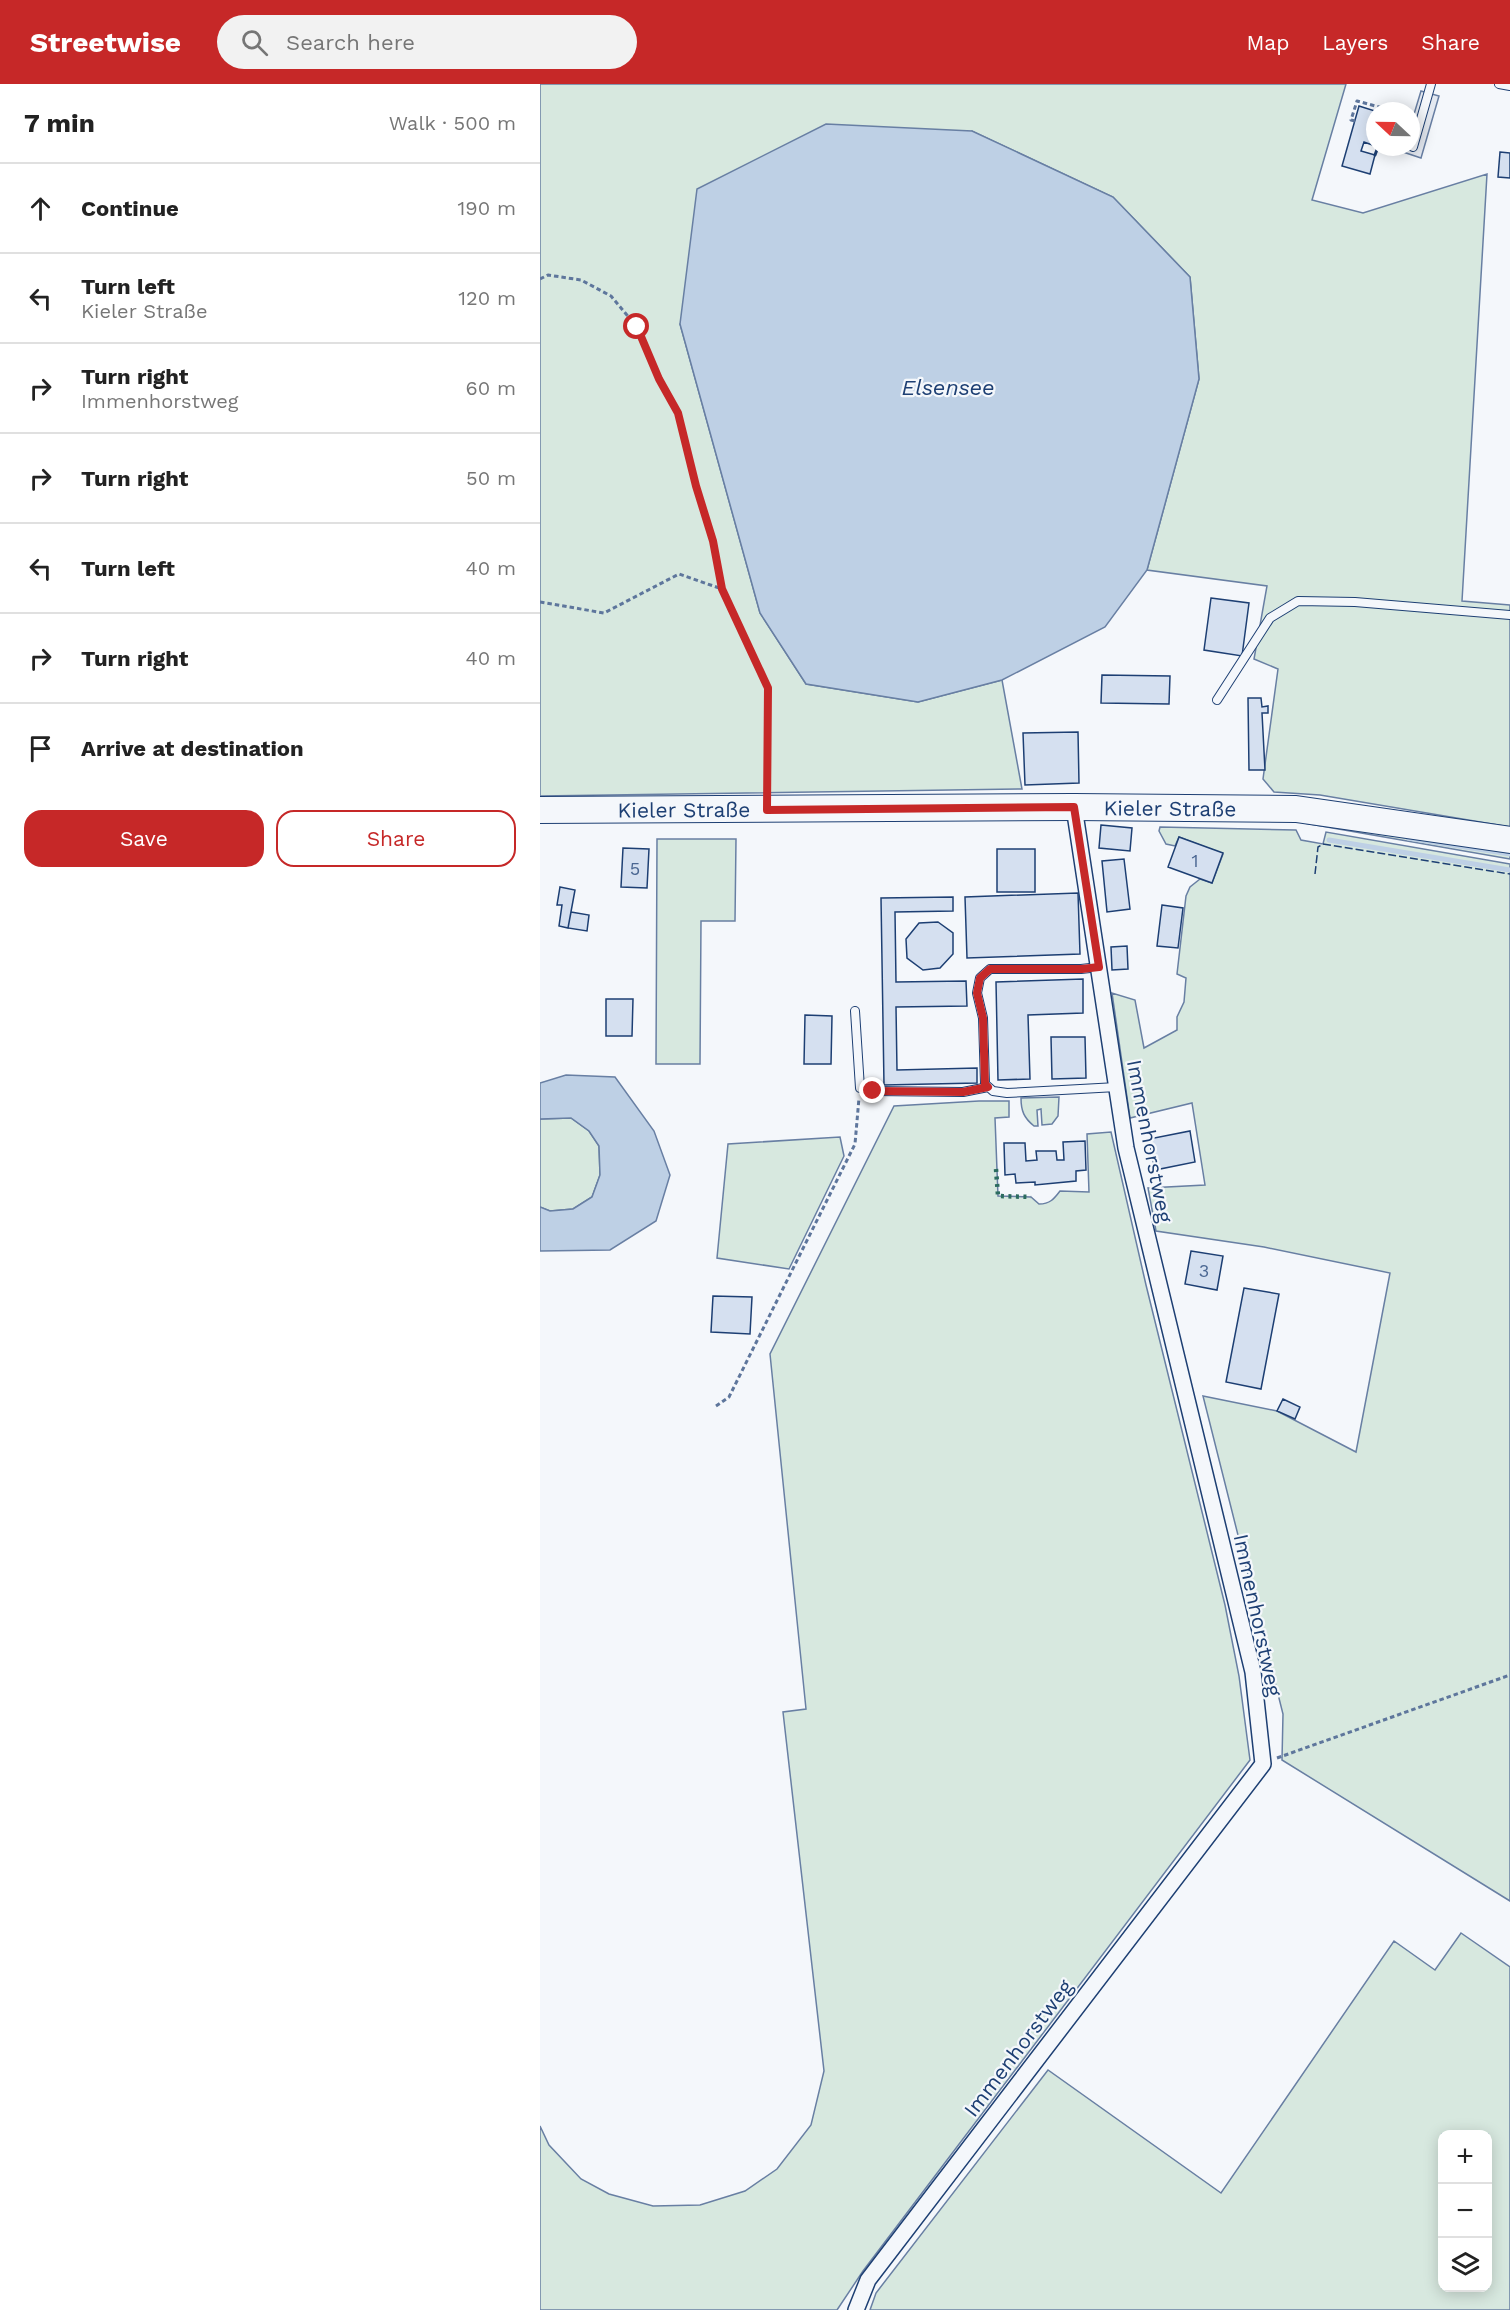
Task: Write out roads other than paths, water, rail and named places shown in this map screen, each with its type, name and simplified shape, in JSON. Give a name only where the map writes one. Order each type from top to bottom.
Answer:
[{"type":"main road","name":"Kieler Straße","points":[[540,810],[1074,807],[1296,809],[1510,840]]},
{"type":"street","name":"Immenhorstweg","points":[[856,2310],[868,2280],[1263,1764],[1253,1672],[1126,1148],[1074,807]]},
{"type":"lane","points":[[1420,122],[1431,84]]},
{"type":"lane","points":[[1499,84],[1510,86]]},
{"type":"lane","points":[[1217,700],[1270,618],[1298,602],[1355,602],[1510,615]]},
{"type":"lane","points":[[1099,967],[990,969],[980,978],[977,993],[983,1018],[985,1084],[993,1091],[1007,1093],[1117,1087]]},
{"type":"lane","points":[[855,1011],[860,1088],[873,1091],[963,1092],[988,1087]]},
{"type":"water","name":"Elsensee","points":[[826,124],[972,131],[1113,197],[1190,277],[1199,379],[1147,570],[1105,627],[1002,680],[918,702],[806,684],[760,613],[680,324],[697,189]]},
{"type":"water","points":[[566,1075],[615,1077],[654,1131],[670,1175],[656,1221],[610,1250],[540,1251],[540,1207],[550,1211],[573,1209],[592,1197],[600,1175],[599,1146],[589,1131],[571,1118],[540,1119],[540,1083]]},
{"type":"waterway","points":[[1408,838],[1510,854]]},
{"type":"waterway","points":[[1329,840],[1510,870]]}]
